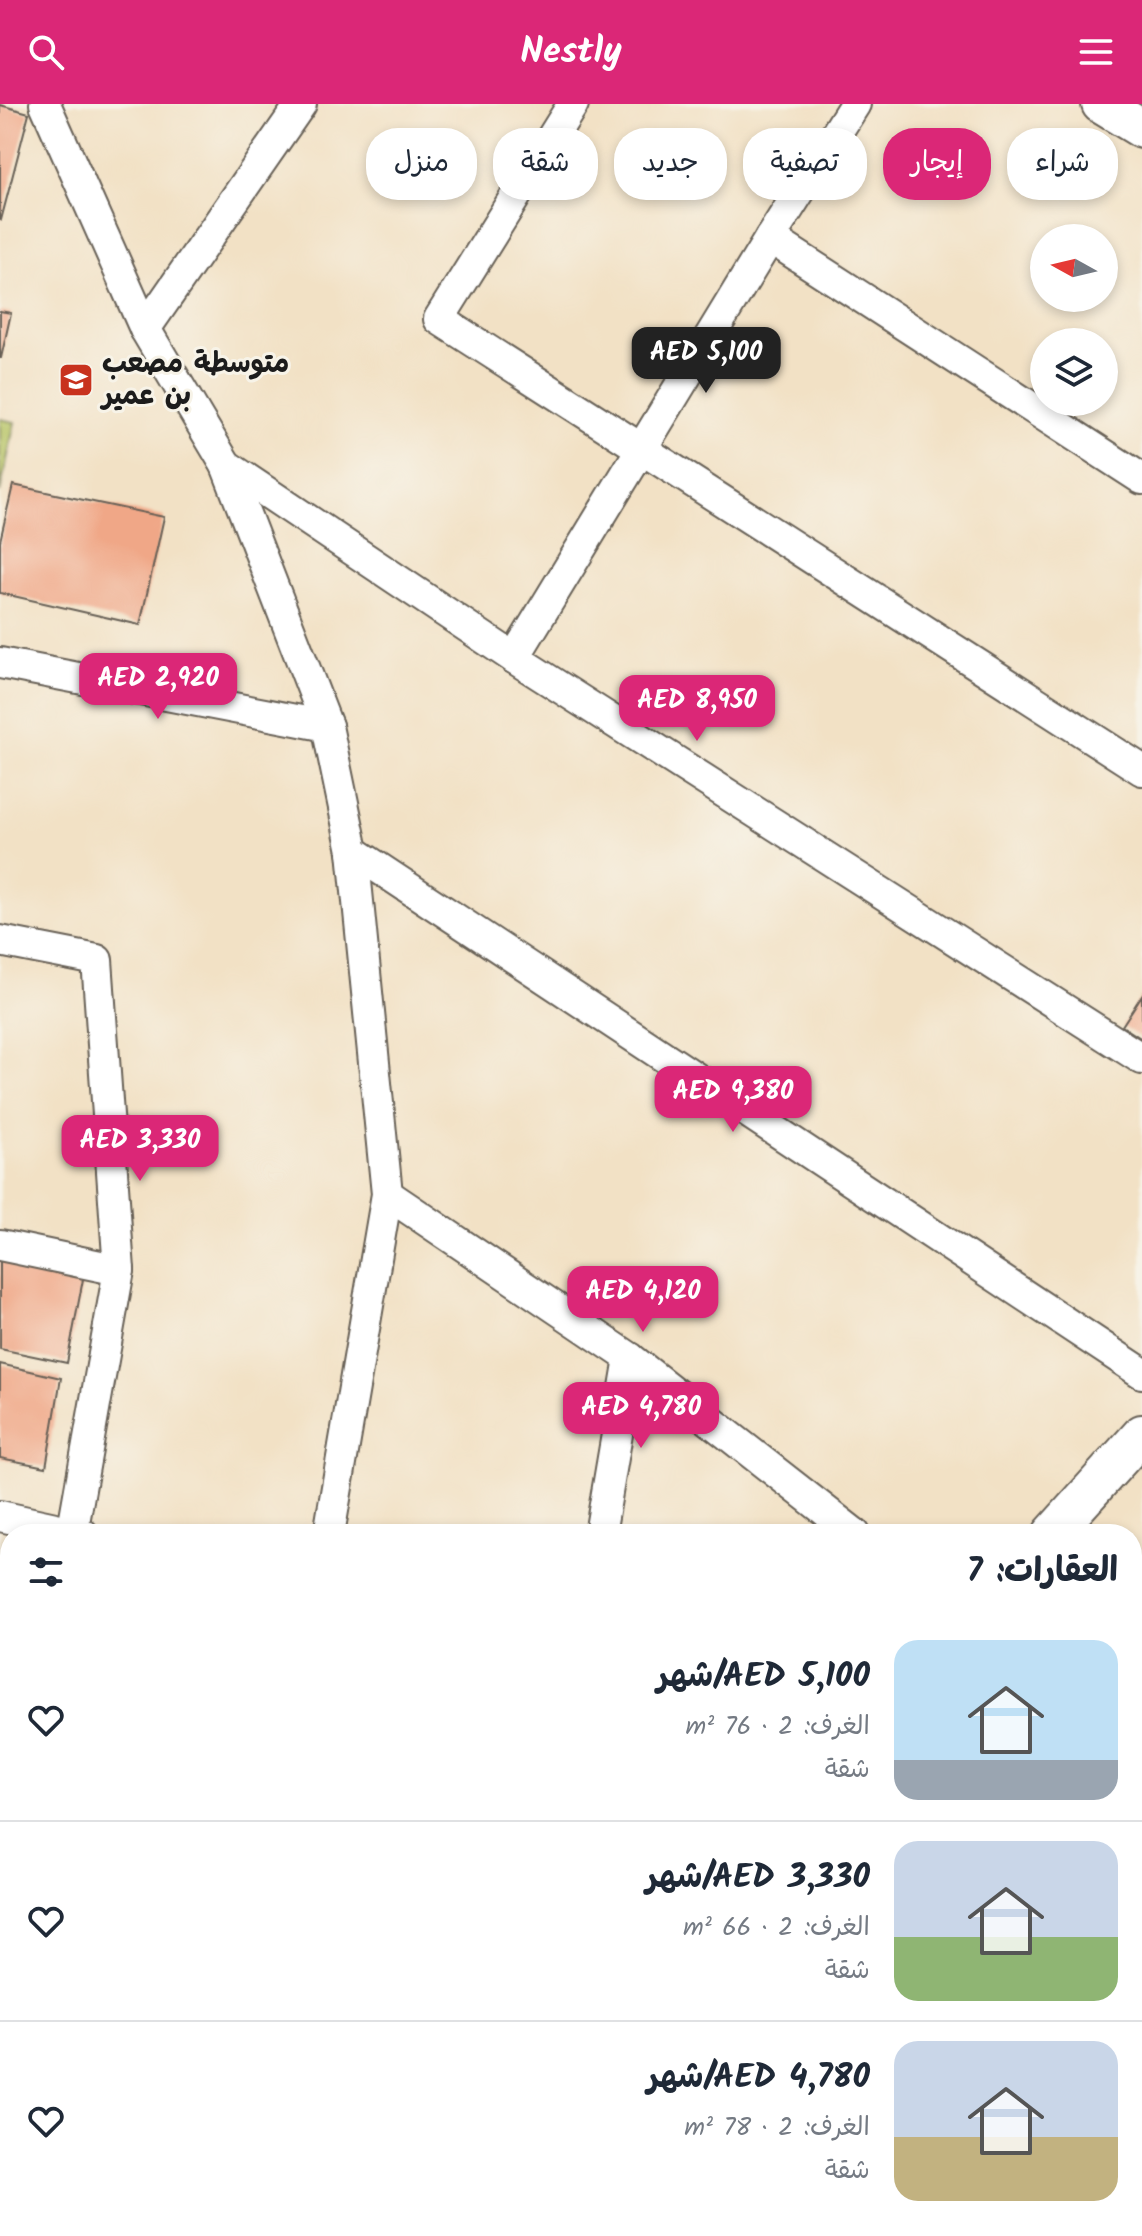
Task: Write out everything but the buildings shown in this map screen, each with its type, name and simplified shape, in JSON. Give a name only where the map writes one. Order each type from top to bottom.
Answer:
[{"type":"street","points":[[45,104],[145,329],[226,465],[327,726],[353,851],[387,1194],[331,1524]]},
{"type":"street","points":[[145,329],[301,104]]},
{"type":"street","points":[[573,104],[439,319],[1142,770]]},
{"type":"street","points":[[514,658],[855,104]]},
{"type":"street","points":[[1101,104],[1142,129]]},
{"type":"street","points":[[770,238],[1142,479]]},
{"type":"street","points":[[226,465],[514,658],[1142,1059]]},
{"type":"street","points":[[0,663],[327,726]]},
{"type":"street","points":[[353,851],[1142,1373]]},
{"type":"street","points":[[0,941],[97,960],[119,1270],[77,1524]]},
{"type":"street","points":[[387,1194],[630,1358],[842,1524]]},
{"type":"street","points":[[0,1245],[119,1270]]},
{"type":"street","points":[[602,1524],[630,1358]]},
{"type":"street","points":[[1061,1524],[1142,1434]]},
{"type":"street","points":[[0,1516],[35,1524]]},
{"type":"green space","points":[[0,419],[15,422],[0,493]]},
{"type":"place","name":"متوسطة مصعب بن عمير","points":[[76,380]]}]
